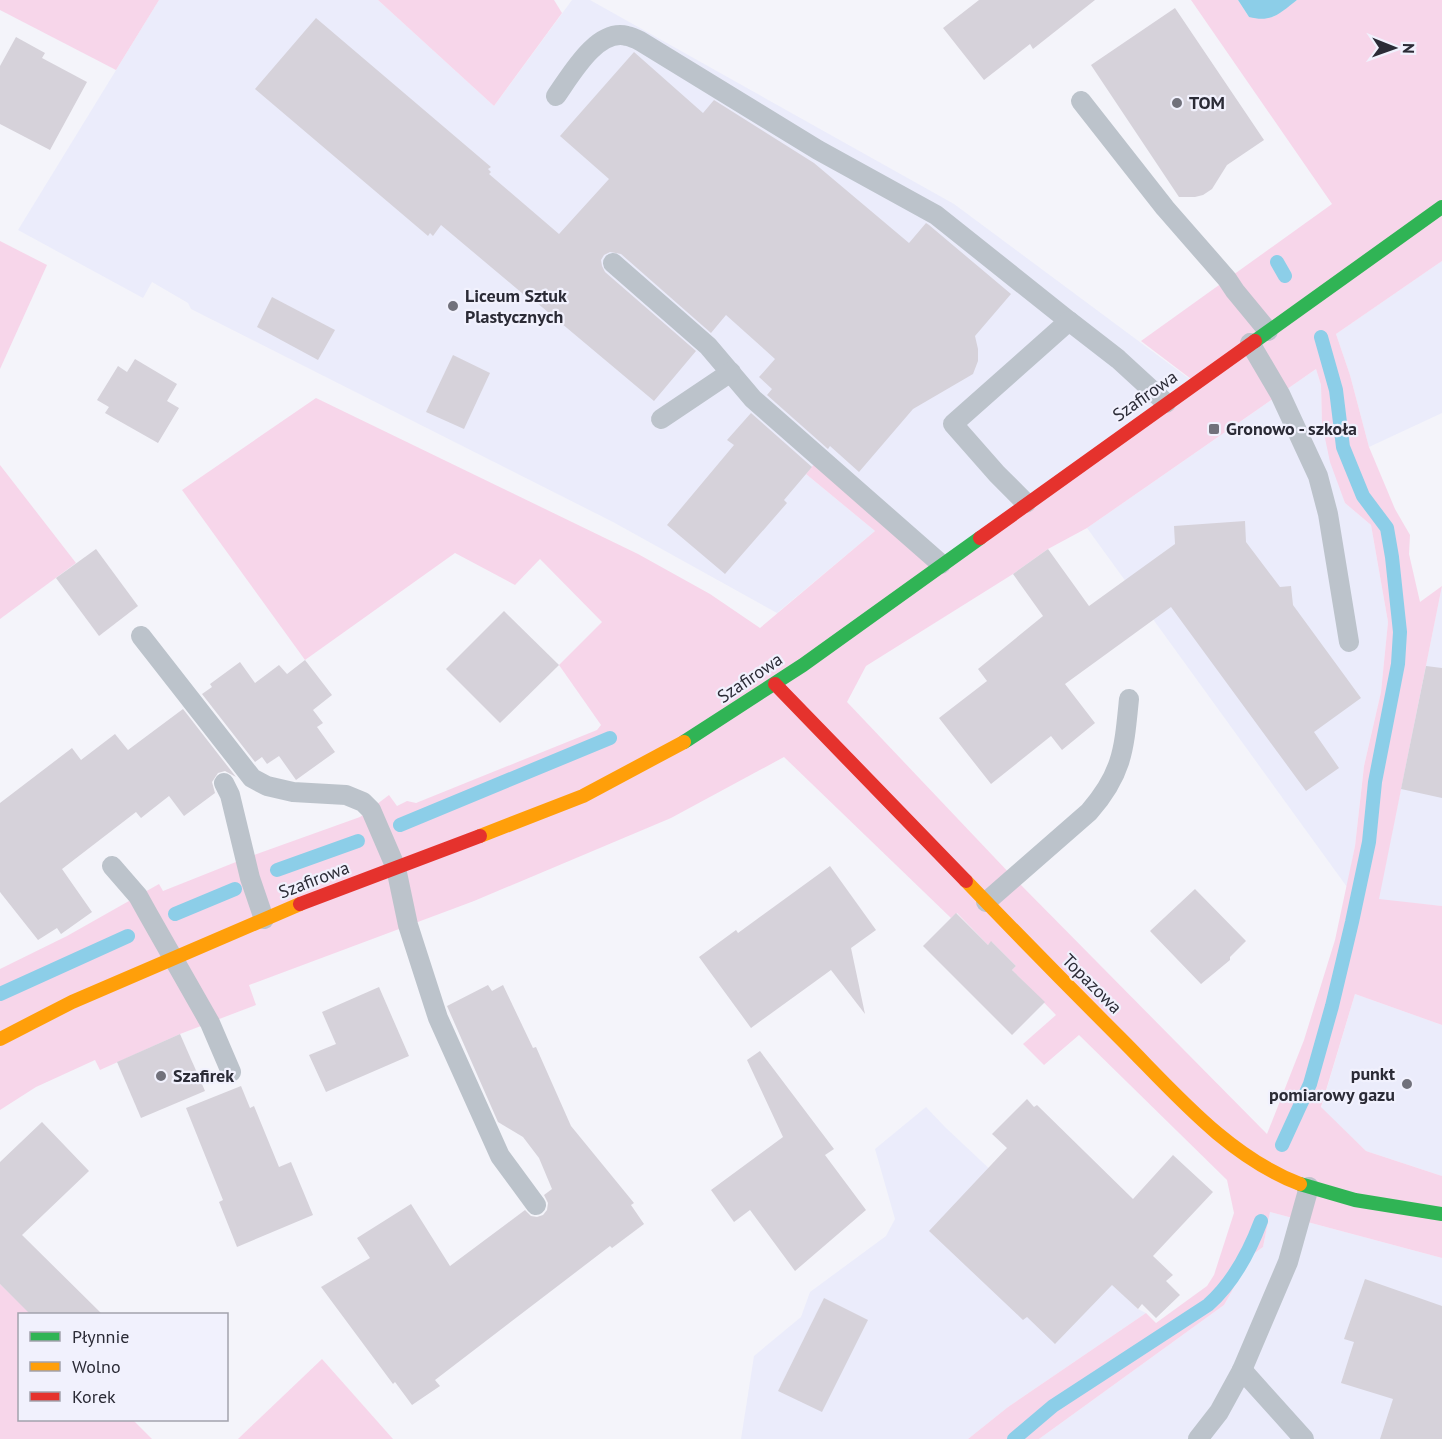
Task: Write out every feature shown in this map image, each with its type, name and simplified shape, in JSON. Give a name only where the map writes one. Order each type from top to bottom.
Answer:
[{"type":"street","name":"Szafirowa","points":[[0,1039],[72,1002],[264,919],[583,796],[674,748],[775,684],[1442,207]]},
{"type":"street","name":"Topazowa","points":[[775,684],[986,902],[1196,1113],[1257,1163],[1331,1195],[1371,1204],[1442,1214]]},
{"type":"lane","points":[[556,96],[594,45],[610,37],[627,36],[640,41],[818,150],[936,215],[1118,359],[1166,404]]},
{"type":"lane","points":[[1081,101],[1165,208],[1227,279],[1268,331]]},
{"type":"lane","points":[[613,263],[708,346],[753,399],[941,564]]},
{"type":"lane","points":[[1026,503],[953,424],[1069,321]]},
{"type":"lane","points":[[1250,343],[1280,394],[1318,476],[1328,514],[1349,642]]},
{"type":"lane","points":[[661,419],[731,372]]},
{"type":"lane","points":[[141,636],[252,778],[267,786],[293,792],[346,795],[363,802],[371,810],[396,868],[408,925],[438,1017],[500,1156],[536,1205]]},
{"type":"lane","points":[[986,902],[1100,800],[1118,770],[1123,753],[1129,699]]},
{"type":"lane","points":[[224,783],[230,795],[250,878],[264,919]]},
{"type":"lane","points":[[112,866],[138,896],[171,958],[210,1023],[231,1072]]},
{"type":"lane","points":[[1198,1439],[1219,1412],[1242,1370],[1288,1262],[1309,1187]]},
{"type":"lane","points":[[1242,1370],[1304,1439]]},
{"type":"shaded area","points":[[0,0],[159,0],[116,70],[0,10]]},
{"type":"shaded area","name":"Liceum Sztuk Plastycznych","points":[[159,0],[378,0],[494,106],[572,0],[590,0],[954,204],[1195,383],[941,564],[820,457],[806,474],[875,531],[777,613],[613,522],[191,309],[188,303],[152,282],[143,298],[18,230]]},
{"type":"shaded area","points":[[378,0],[554,0],[562,13],[494,106]]},
{"type":"shaded area","points":[[1191,0],[1238,0],[1249,17],[1273,17],[1297,0],[1442,0],[1442,261],[1336,334],[1350,375],[1369,447],[1395,509],[1410,535],[1409,554],[1420,602],[1442,586],[1379,899],[1442,906],[1442,1025],[1355,994],[1321,1107],[1366,1151],[1442,1176],[1442,1258],[1270,1212],[1263,1247],[1248,1258],[1224,1305],[1039,1439],[968,1439],[1008,1407],[1146,1313],[1156,1323],[1207,1286],[1214,1275],[1234,1213],[1227,1180],[1079,1035],[1044,1065],[1023,1044],[1056,1015],[1012,970],[1016,966],[992,942],[988,945],[957,913],[951,918],[784,757],[671,818],[474,901],[249,985],[256,1005],[180,1034],[100,1070],[95,1060],[36,1087],[0,1110],[0,969],[67,936],[159,884],[163,891],[360,817],[389,795],[397,806],[407,801],[416,803],[597,730],[601,725],[559,665],[602,622],[540,559],[515,585],[455,553],[305,660],[182,490],[316,398],[638,554],[710,594],[760,628],[875,531],[806,474],[820,457],[941,564],[1195,382],[1141,341],[1332,204]],"holes":[[[1316,369],[1321,385],[1322,424],[1330,462],[1345,503],[1371,525],[1388,622],[1381,692],[1364,766],[1355,846],[1335,940],[1304,1040],[1267,1134],[1013,877],[847,702],[866,666],[1013,574],[1048,549],[1087,528]]]},
{"type":"shaded area","points":[[0,241],[47,265],[0,369]]},
{"type":"shaded area","points":[[1442,261],[1442,413],[1369,447],[1350,375],[1336,334]]},
{"type":"shaded area","points":[[1316,369],[1321,385],[1322,424],[1345,503],[1371,525],[1388,622],[1381,692],[1364,766],[1355,846],[1347,887],[1087,528]]},
{"type":"shaded area","points":[[0,465],[76,563],[0,619]]},
{"type":"shaded area","points":[[1442,586],[1442,906],[1378,900],[1401,789]]},
{"type":"shaded area","points":[[1355,994],[1442,1025],[1442,1176],[1366,1151],[1321,1108]]},
{"type":"shaded area","points":[[926,1107],[1138,1309],[1146,1313],[1008,1407],[968,1439],[741,1439],[754,1356],[801,1317],[810,1292],[886,1236],[895,1219],[875,1149]]},
{"type":"shaded area","points":[[1270,1212],[1442,1258],[1442,1439],[1039,1439],[1224,1305],[1248,1258],[1263,1247]]},
{"type":"shaded area","points":[[0,1284],[30,1313],[18,1313],[18,1421],[134,1421],[152,1439],[0,1439]]},
{"type":"shaded area","points":[[322,1359],[393,1439],[238,1439]]},
{"type":"water","points":[[1238,0],[1297,0],[1275,16],[1257,19],[1249,17]]},
{"type":"building","points":[[979,0],[1095,0],[1033,49],[1030,44],[984,80],[943,28]]},
{"type":"building","name":"TOM","points":[[1175,8],[1264,140],[1227,165],[1212,189],[1195,197],[1179,197],[1091,65]]},
{"type":"building","points":[[316,18],[491,167],[488,169],[491,172],[489,174],[559,234],[609,179],[560,136],[634,52],[703,113],[714,100],[814,163],[909,243],[926,223],[1011,294],[975,336],[978,361],[973,374],[913,409],[859,472],[830,446],[828,449],[767,395],[772,389],[759,377],[775,359],[726,315],[711,333],[621,254],[610,252],[601,260],[605,272],[696,351],[654,401],[441,225],[433,236],[430,233],[428,236],[255,89]]},
{"type":"building","points":[[16,37],[45,53],[42,58],[87,82],[50,150],[0,124],[0,66]]},
{"type":"building","points":[[272,297],[335,330],[318,360],[257,327]]},
{"type":"building","points":[[453,355],[490,373],[464,429],[426,412]]},
{"type":"building","points":[[135,359],[177,384],[167,401],[179,408],[158,443],[105,413],[109,407],[97,400],[118,366],[127,372]]},
{"type":"building","points":[[751,413],[812,467],[784,500],[787,503],[725,574],[667,525],[734,445],[727,440]]},
{"type":"building","points":[[1245,521],[1246,542],[1280,587],[1291,586],[1293,605],[1361,698],[1314,732],[1339,768],[1306,791],[1171,607],[1065,684],[1095,723],[1062,750],[1051,736],[991,784],[939,718],[987,681],[978,669],[1043,616],[1013,574],[1048,549],[1089,606],[1175,544],[1174,526]]},
{"type":"building","points":[[96,549],[138,606],[99,636],[56,578]]},
{"type":"building","points":[[504,611],[559,665],[500,723],[446,669]]},
{"type":"building","points":[[305,660],[332,695],[313,710],[323,723],[317,727],[335,752],[296,780],[279,756],[267,764],[262,757],[255,762],[202,694],[212,687],[210,684],[240,662],[255,683],[279,665],[287,674]]},
{"type":"building","points":[[1426,666],[1442,668],[1442,798],[1401,789]]},
{"type":"building","points":[[183,709],[236,777],[225,771],[218,773],[212,782],[215,793],[184,816],[169,796],[141,818],[136,812],[62,869],[92,912],[61,934],[57,928],[38,940],[0,892],[0,803],[72,748],[81,760],[115,734],[128,750]]},
{"type":"building","points":[[830,866],[876,930],[851,948],[865,1014],[831,970],[751,1028],[699,957],[736,930],[738,933]]},
{"type":"building","points":[[1195,889],[1246,941],[1230,957],[1230,960],[1201,984],[1150,931]]},
{"type":"building","points":[[956,913],[988,945],[991,941],[1016,966],[1012,970],[1045,1002],[1012,1035],[923,946]]},
{"type":"building","points":[[488,985],[492,991],[503,985],[533,1048],[536,1047],[571,1126],[634,1203],[631,1205],[644,1224],[612,1248],[610,1246],[435,1380],[440,1386],[412,1405],[395,1382],[393,1384],[321,1287],[370,1258],[357,1238],[411,1204],[450,1266],[525,1210],[531,1216],[537,1217],[543,1215],[547,1210],[548,1203],[544,1195],[552,1189],[539,1158],[523,1137],[498,1122],[447,1006]]},
{"type":"building","points":[[379,987],[409,1056],[326,1092],[309,1055],[336,1044],[322,1012]]},
{"type":"building","name":"Szafirek","points":[[180,1034],[205,1091],[141,1118],[117,1062]]},
{"type":"building","points":[[760,1051],[834,1149],[825,1155],[866,1210],[795,1271],[750,1210],[734,1222],[711,1190],[783,1137],[747,1060]]},
{"type":"building","points":[[241,1086],[250,1108],[254,1106],[279,1167],[291,1162],[313,1215],[237,1247],[219,1202],[223,1200],[186,1108]]},
{"type":"building","points":[[1027,1099],[1034,1107],[1037,1105],[1133,1199],[1173,1155],[1213,1192],[1153,1256],[1173,1275],[1166,1281],[1180,1295],[1156,1318],[1142,1304],[1138,1309],[1112,1285],[1055,1344],[1027,1317],[1023,1320],[929,1231],[1007,1148],[992,1134]]},
{"type":"building","points":[[42,1122],[89,1171],[22,1235],[101,1313],[29,1313],[0,1284],[0,1162]]},
{"type":"building","points":[[1365,1279],[1442,1306],[1442,1439],[1380,1439],[1393,1399],[1341,1383],[1354,1342],[1344,1339]]},
{"type":"building","points":[[824,1298],[868,1320],[822,1412],[778,1391]]},
{"type":"waterway","points":[[1277,262],[1285,276]]},
{"type":"waterway","points":[[1282,1145],[1310,1084],[1352,922],[1369,842],[1375,782],[1398,664],[1400,632],[1387,528],[1363,496],[1343,447],[1336,390],[1321,337]]},
{"type":"waterway","points":[[400,825],[610,738]]},
{"type":"waterway","points":[[277,870],[358,841]]},
{"type":"waterway","points":[[175,914],[235,889]]},
{"type":"waterway","points":[[0,994],[128,936]]},
{"type":"waterway","points":[[1014,1439],[1053,1406],[1208,1305],[1239,1267],[1261,1221]]},
{"type":"traffic: fast","points":[[1255,341],[1442,207]]},
{"type":"traffic: fast","points":[[684,742],[803,665],[980,538]]},
{"type":"traffic: fast","points":[[1300,1184],[1355,1200],[1442,1214]]},
{"type":"traffic: slow","points":[[480,836],[583,796],[684,742]]},
{"type":"traffic: slow","points":[[966,881],[1203,1121],[1249,1157],[1300,1184]]},
{"type":"traffic: slow","points":[[0,1039],[72,1002],[300,904]]},
{"type":"traffic: jam","points":[[980,538],[1255,341]]},
{"type":"traffic: jam","points":[[775,684],[966,881]]},
{"type":"traffic: jam","points":[[300,904],[480,836]]},
{"type":"place","name":"TOM","points":[[1177,103]]},
{"type":"place","name":"Liceum Sztuk Plastycznych","points":[[453,306]]},
{"type":"place","name":"Gronowo - szkoła","points":[[1214,429]]},
{"type":"place","name":"Szafirek","points":[[161,1076]]},
{"type":"place","name":"punkt pomiarowy gazu","points":[[1407,1084]]}]
